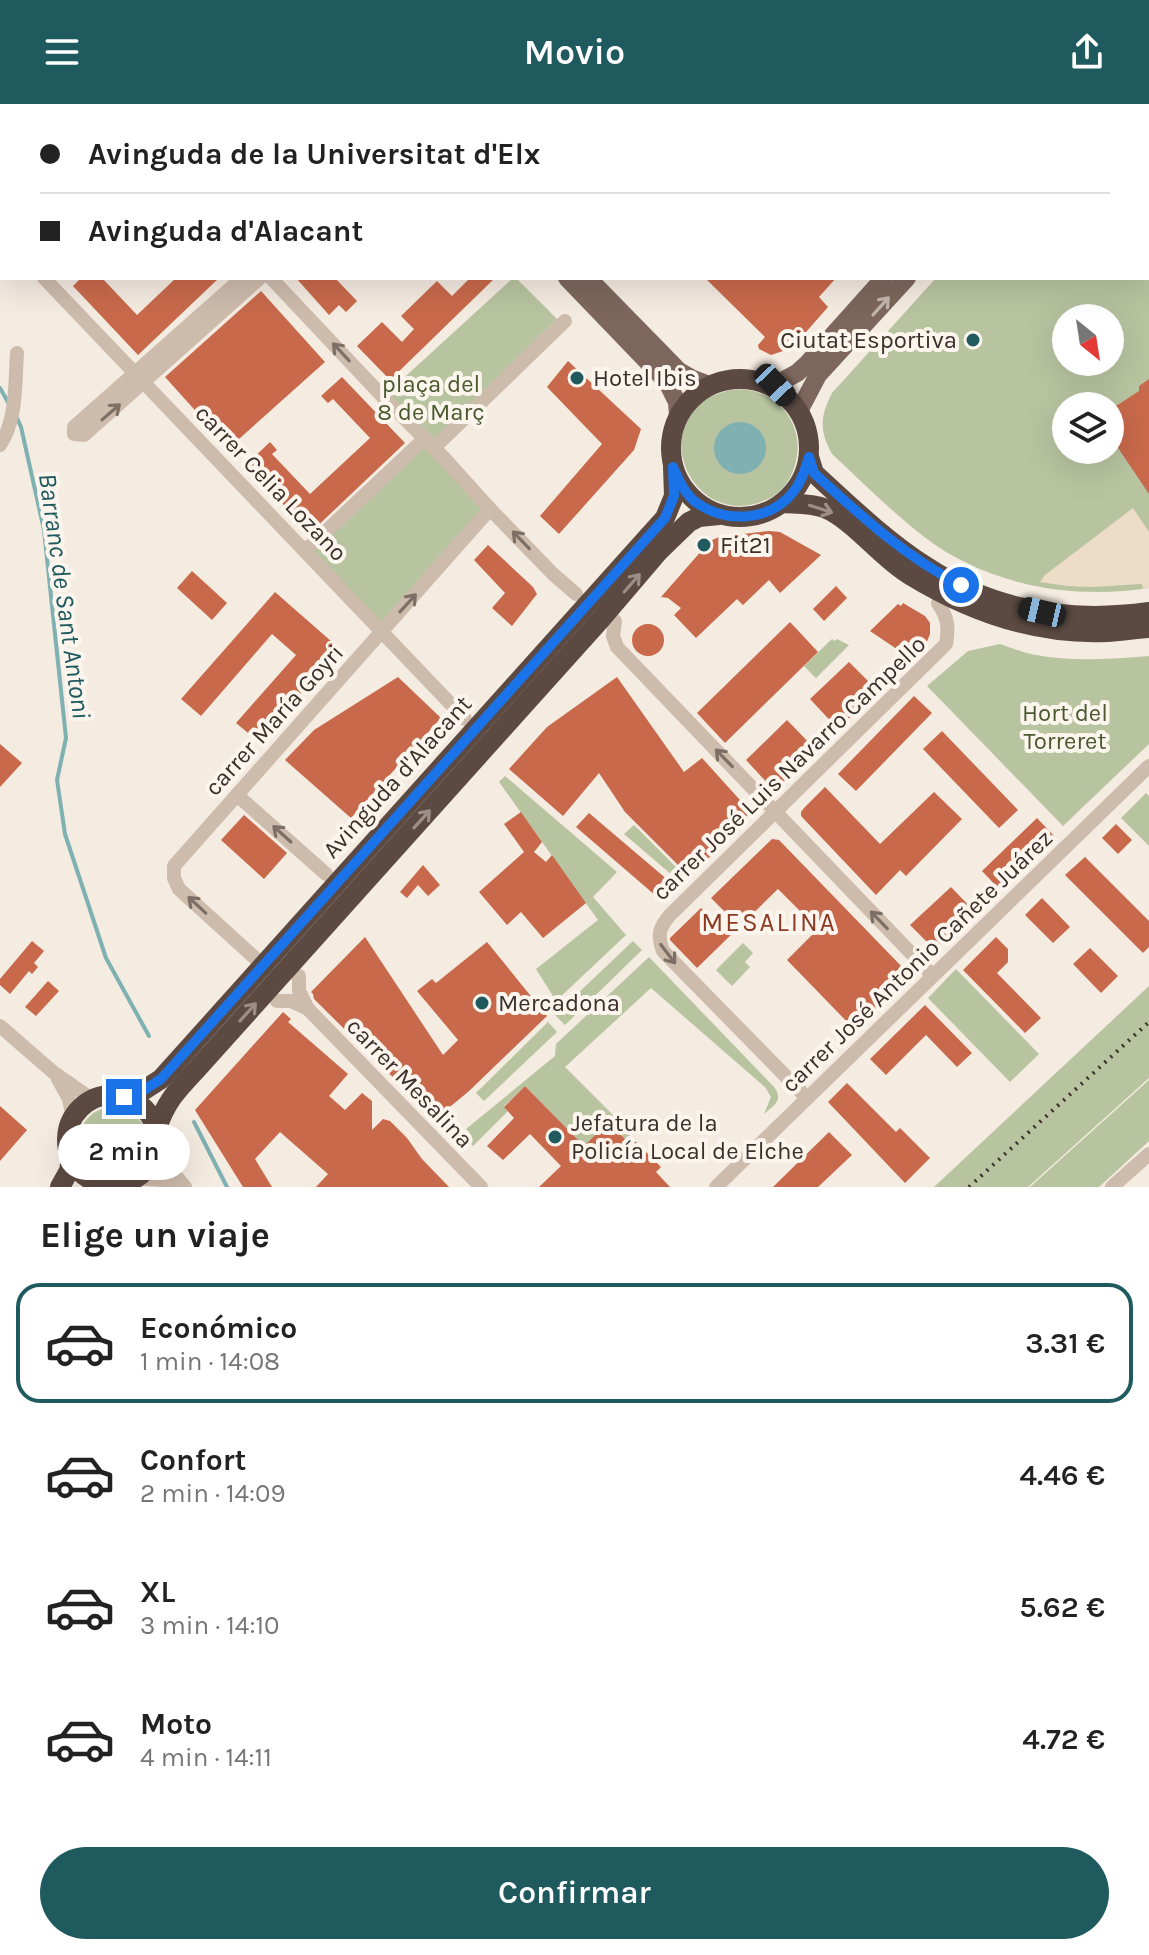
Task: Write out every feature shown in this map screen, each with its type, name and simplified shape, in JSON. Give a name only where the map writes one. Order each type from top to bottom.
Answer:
[{"type":"highway","points":[[809,457],[804,476],[782,503],[761,514],[739,518],[719,515],[690,497],[673,467],[670,441],[678,415],[692,397],[709,385],[732,379],[775,385],[799,411],[808,435],[809,457],[814,473],[902,550],[929,569],[1013,606],[1070,616],[1149,612]]},
{"type":"highway","name":"Avinguda d'Alacant","points":[[124,1097],[144,1090],[161,1079],[665,518],[674,496],[673,467]]},
{"type":"highway","points":[[782,503],[821,507],[835,514],[907,574],[981,611],[1014,621],[1073,631],[1149,628]]},
{"type":"highway","name":"Avinguda d'Alacant","points":[[156,1138],[163,1109],[174,1093],[659,551],[689,522],[699,517],[719,515]]},
{"type":"highway","points":[[60,1187],[69,1171],[71,1158],[67,1138],[73,1118],[93,1100],[111,1095],[124,1097],[145,1109],[154,1123],[155,1152],[148,1167],[137,1178],[121,1184],[98,1186],[84,1175],[71,1158]]},
{"type":"main road","points":[[569,280],[667,382],[677,402],[678,415]]},
{"type":"main road","points":[[590,280],[679,371],[709,385]]},
{"type":"main road","points":[[775,385],[807,364],[882,280]]},
{"type":"main road","points":[[799,411],[818,375],[905,280]]},
{"type":"street","name":"carrer Celia Lozano","points":[[46,280],[465,719]]},
{"type":"street","points":[[240,280],[140,378],[84,435],[74,434],[74,427],[140,378],[258,280]]},
{"type":"street","points":[[273,280],[490,509],[576,594]]},
{"type":"street","points":[[440,442],[565,321]]},
{"type":"street","points":[[0,445],[12,410],[17,353]]},
{"type":"street","points":[[305,551],[424,439]]},
{"type":"street","name":"carrer María Goyri","points":[[255,958],[179,889],[174,878],[174,866],[490,509]]},
{"type":"street","name":"carrer José Luis Navarro Campello","points":[[807,1098],[663,951],[658,937],[661,926],[670,915],[946,644],[949,628],[946,615],[938,603]]},
{"type":"street","points":[[615,621],[613,636],[617,647],[933,976]]},
{"type":"street","name":"carrer José Antonio Cañete Juárez","points":[[716,1187],[1149,766]]},
{"type":"street","points":[[237,795],[326,874]]},
{"type":"street","name":"carrer Mesalina","points":[[299,976],[299,991],[308,1009],[481,1187]]},
{"type":"street","points":[[277,1001],[291,1001],[308,1009]]},
{"type":"street","points":[[0,1026],[53,1072],[93,1100]]},
{"type":"street","points":[[53,1072],[69,1099],[73,1118]]},
{"type":"street","points":[[156,1138],[165,1163],[182,1187]]},
{"type":"street","points":[[1112,1187],[1149,1154]]},
{"type":"street","points":[[137,1178],[162,1180],[182,1187]]},
{"type":"green space","name":"plaça del 8 de Març","points":[[511,280],[518,280],[557,319],[430,444],[490,509],[382,631],[305,551],[424,439],[383,397]]},
{"type":"green space","name":"Ciutat Esportiva","points":[[934,280],[1149,280],[1149,588],[1090,592],[1030,585],[1002,577],[948,553],[900,517],[832,454],[825,438],[825,409],[832,393]]},
{"type":"green space","points":[[729,390],[745,390],[769,397],[786,412],[798,443],[794,468],[784,486],[768,499],[743,506],[720,502],[702,491],[689,474],[682,453],[683,432],[693,412],[712,396]]},
{"type":"green space","points":[[832,639],[849,645],[816,678],[804,666]]},
{"type":"green space","name":"Hort del Torreret","points":[[1000,644],[1032,654],[1064,659],[1149,656],[1149,744],[1063,826],[927,686],[968,651]]},
{"type":"green space","points":[[505,776],[617,872],[593,897],[626,935],[556,1001],[536,969],[598,920],[499,782]]},
{"type":"green space","points":[[1146,793],[1149,796],[1149,846],[1121,818]]},
{"type":"green space","points":[[634,825],[678,869],[672,875],[624,834]]},
{"type":"green space","points":[[633,941],[642,950],[565,1025],[555,1015]]},
{"type":"green space","points":[[743,943],[753,953],[745,962],[750,967],[732,986],[716,970]]},
{"type":"green space","points":[[649,957],[774,1087],[778,1099],[774,1105],[764,1114],[771,1097],[765,1087],[651,988],[565,1067],[614,1116],[629,1135],[625,1139],[608,1122],[584,1146],[525,1086],[504,1106],[508,1111],[473,1146],[466,1138],[470,1133],[466,1129],[555,1056],[556,1044]]},
{"type":"green space","points":[[956,969],[1039,1054],[1010,1082],[928,998]]},
{"type":"green space","points":[[1149,986],[1149,1078],[1028,1187],[934,1187]]},
{"type":"green space","points":[[548,1022],[557,1032],[484,1101],[476,1093]]},
{"type":"green space","points":[[1149,1080],[1149,1141],[1099,1187],[1030,1187]]},
{"type":"green space","points":[[113,1107],[137,1117],[147,1141],[137,1165],[113,1175],[89,1165],[79,1141],[89,1117]]},
{"type":"shaded area","points":[[1133,508],[1149,532],[1149,588],[1143,589],[1142,584],[1092,587],[1040,582],[1045,575]]},
{"type":"water","points":[[740,422],[758,430],[766,448],[758,466],[740,474],[722,466],[714,448],[722,430]]},
{"type":"building","points":[[79,280],[104,280],[137,315],[174,280],[217,280],[138,355],[73,286]]},
{"type":"building","points":[[298,280],[337,280],[357,301],[346,312],[339,305],[329,315]]},
{"type":"building","points":[[468,280],[493,280],[390,380],[357,346],[382,322],[402,342],[414,329],[401,316],[437,281],[452,296]]},
{"type":"building","points":[[707,280],[834,280],[819,297],[828,307],[792,348],[771,355],[759,349],[758,345],[765,337]]},
{"type":"building","points":[[261,291],[325,362],[229,448],[165,377]]},
{"type":"building","points":[[568,361],[641,429],[634,450],[559,534],[540,516],[602,444],[547,387]]},
{"type":"building","points":[[342,377],[405,443],[310,533],[246,465],[270,442],[277,450],[272,454],[310,494],[370,438],[333,399],[328,403],[321,396]]},
{"type":"building","points":[[1149,379],[1149,494],[1124,457],[1124,401],[1139,391],[1139,386]]},
{"type":"building","points":[[780,532],[821,555],[780,593],[769,580],[743,605],[737,599],[696,638],[674,615],[681,608],[668,598],[661,597],[710,541],[719,537]]},
{"type":"building","points":[[488,545],[537,594],[512,626],[492,608],[505,593],[474,560]]},
{"type":"building","points":[[192,571],[227,603],[212,620],[177,588]]},
{"type":"building","points":[[836,586],[847,598],[824,621],[813,609]]},
{"type":"building","points":[[275,592],[340,649],[325,667],[331,672],[317,688],[311,682],[259,742],[236,723],[296,655],[272,634],[201,716],[181,699]]},
{"type":"building","points":[[903,603],[925,616],[930,623],[926,644],[910,658],[870,631],[898,604],[901,606]]},
{"type":"building","points":[[790,622],[818,652],[725,743],[697,713]]},
{"type":"building","points":[[648,624],[659,629],[664,640],[659,651],[648,656],[637,651],[632,640],[637,629]]},
{"type":"building","points":[[849,662],[878,691],[838,729],[810,699]]},
{"type":"building","points":[[398,677],[441,718],[351,818],[285,760],[314,730]]},
{"type":"building","points":[[617,677],[684,772],[702,758],[749,810],[745,821],[690,877],[625,812],[599,773],[563,816],[509,769],[547,727]]},
{"type":"building","points":[[914,696],[932,713],[856,791],[838,774]]},
{"type":"building","points":[[787,720],[816,750],[777,788],[772,788],[746,760]]},
{"type":"building","points":[[942,731],[1018,810],[999,828],[923,749]]},
{"type":"building","points":[[0,744],[22,763],[0,787]]},
{"type":"building","points":[[825,787],[880,844],[934,792],[962,819],[906,876],[900,870],[876,895],[801,816],[804,808]]},
{"type":"building","points":[[521,812],[542,842],[534,852],[546,862],[552,855],[586,903],[543,938],[521,912],[507,925],[479,892],[524,852],[504,824]]},
{"type":"building","points":[[589,813],[676,887],[663,902],[576,827]]},
{"type":"building","points":[[244,815],[287,853],[264,879],[221,840]]},
{"type":"building","points":[[1037,818],[1054,836],[999,889],[982,871]]},
{"type":"building","points":[[1116,824],[1132,840],[1118,854],[1102,838]]},
{"type":"building","points":[[772,839],[779,840],[905,970],[905,980],[855,1030],[787,960],[818,929],[778,889],[697,968],[670,940],[701,908],[720,926],[729,916],[711,898]]},
{"type":"building","points":[[1085,857],[1149,921],[1149,947],[1143,953],[1065,875]]},
{"type":"building","points":[[423,865],[440,885],[428,896],[418,885],[407,898],[400,892]]},
{"type":"building","points":[[951,887],[975,912],[934,949],[910,925]]},
{"type":"building","points":[[1042,898],[1070,927],[1053,943],[1025,915]]},
{"type":"building","points":[[365,937],[443,1055],[458,1040],[417,991],[432,979],[436,983],[487,942],[547,1016],[468,1092],[435,1119],[314,999],[311,992]]},
{"type":"building","points":[[996,937],[1008,949],[1008,962],[997,973],[1041,1018],[1025,1033],[963,970]]},
{"type":"building","points":[[32,941],[44,951],[34,963],[38,967],[32,974],[29,971],[10,994],[0,985],[0,979]]},
{"type":"building","points":[[1090,948],[1118,976],[1101,993],[1073,964]]},
{"type":"building","points":[[48,981],[59,991],[36,1016],[25,1007]]},
{"type":"building","points":[[925,1005],[972,1053],[957,1067],[926,1035],[886,1075],[870,1059]]},
{"type":"building","points":[[283,1012],[291,1019],[288,1022],[348,1074],[329,1096],[345,1110],[362,1093],[372,1101],[372,1130],[383,1119],[390,1121],[449,1187],[316,1187],[328,1174],[280,1132],[255,1159],[272,1187],[243,1187],[195,1110]]},
{"type":"building","points":[[847,1083],[896,1132],[900,1128],[930,1158],[905,1183],[828,1102]]},
{"type":"building","name":"Jefatura de la Policía Local de Elche","points":[[525,1086],[584,1146],[608,1122],[625,1139],[629,1135],[661,1167],[656,1172],[670,1187],[539,1187],[561,1166],[530,1134],[503,1160],[487,1146],[514,1118],[504,1107]]},
{"type":"building","points":[[0,1106],[27,1130],[0,1161]]},
{"type":"building","points":[[829,1132],[852,1155],[818,1187],[773,1187]]},
{"type":"waterway","name":"Barranc de Sant Antoni","points":[[0,388],[9,404]]},
{"type":"waterway","name":"Barranc de Sant Antoni","points":[[17,418],[44,530],[66,738],[57,780],[65,834],[106,958],[149,1036]]},
{"type":"waterway","name":"Barranc de Sant Antoni","points":[[194,1122],[227,1187]]},
{"type":"railway","points":[[969,1187],[1149,1022]]},
{"type":"place","name":"Ciutat Esportiva","points":[[973,340]]},
{"type":"place","name":"Hotel Ibis","points":[[577,378]]},
{"type":"place","name":"Fit21","points":[[704,545]]},
{"type":"place","name":"Mercadona","points":[[482,1003]]},
{"type":"place","name":"Jefatura de la Policía Local de Elche","points":[[555,1137]]},
{"type":"district","name":"MESALINA","points":[[769,922]]},
{"type":"route","points":[[124,1097],[144,1090],[161,1079],[665,518],[674,496],[673,467],[685,491],[696,503],[719,515],[739,518],[761,514],[782,503],[804,476],[809,457],[814,473],[902,550],[929,569],[961,585]]}]
